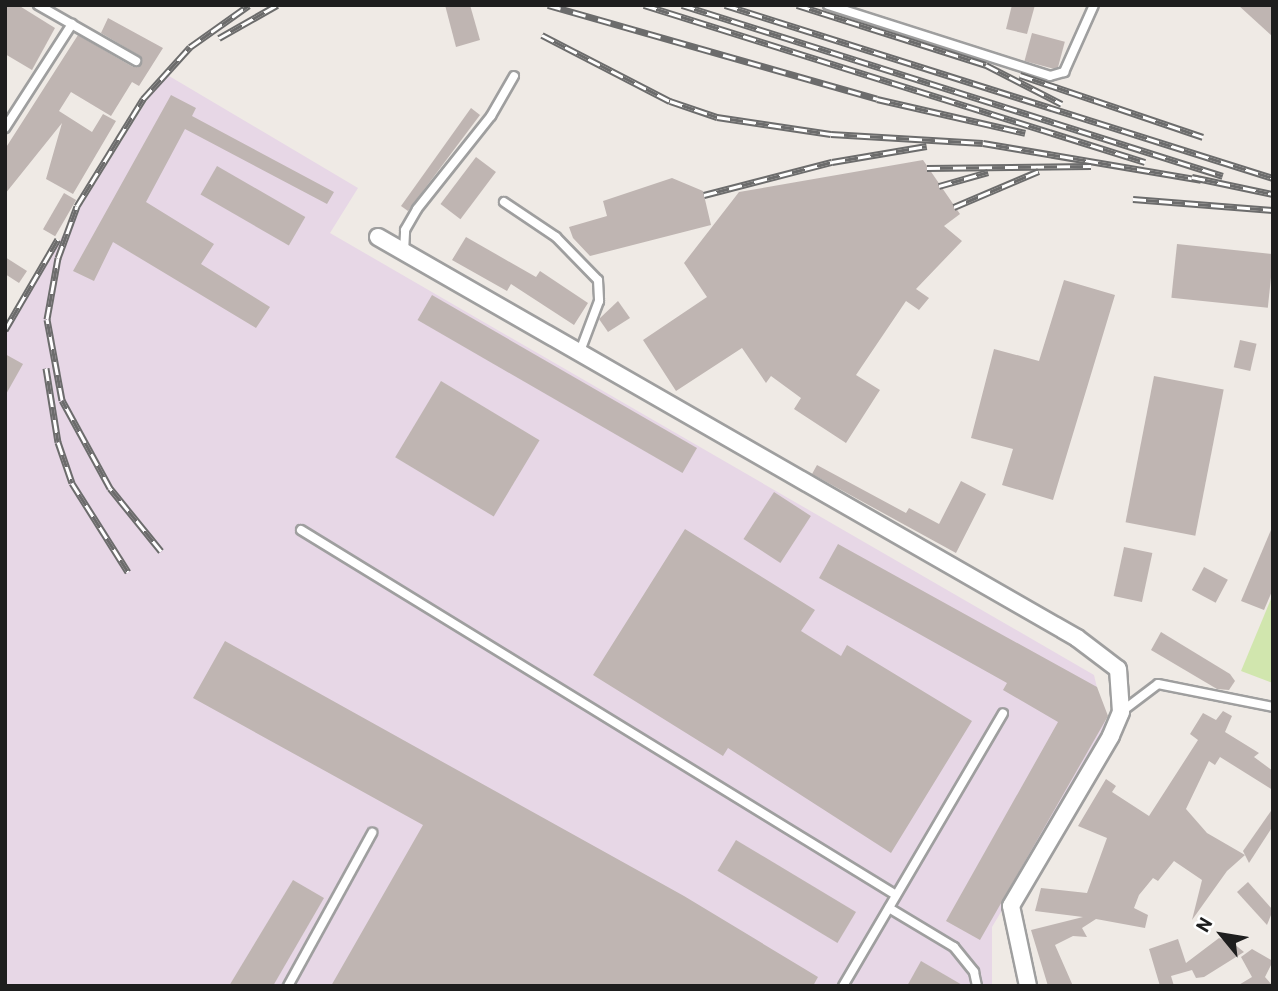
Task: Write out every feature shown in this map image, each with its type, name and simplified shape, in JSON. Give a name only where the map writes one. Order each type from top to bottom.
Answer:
[{"type":"street","points":[[378,237],[1077,638],[1118,669],[1121,712],[1011,906],[1028,986]]},
{"type":"lane","points":[[38,5],[136,61]]},
{"type":"lane","points":[[828,5],[1050,76],[1064,72],[1094,5]]},
{"type":"lane","points":[[5,128],[72,24]]},
{"type":"lane","points":[[404,252],[405,230],[417,209],[491,116],[514,76]]},
{"type":"lane","points":[[504,202],[555,237],[598,280],[599,301],[579,354]]},
{"type":"lane","points":[[301,530],[896,895]]},
{"type":"lane","points":[[1121,712],[1158,684],[1273,707]]},
{"type":"lane","points":[[843,986],[1003,713]]},
{"type":"lane","points":[[288,986],[372,833]]},
{"type":"lane","points":[[889,908],[954,947],[975,972],[977,986]]},
{"type":"shaded area","points":[[164,73],[358,188],[330,233],[1094,675],[1108,734],[992,927],[992,986],[5,986],[5,328]]},
{"type":"green space","points":[[1273,594],[1273,683],[1241,671]]},
{"type":"building","points":[[5,5],[18,5],[55,28],[32,70],[5,54]]},
{"type":"building","points":[[445,5],[470,5],[480,40],[456,47]]},
{"type":"building","points":[[1012,5],[1035,5],[1027,34],[1006,29]]},
{"type":"building","points":[[1238,5],[1273,5],[1273,37]]},
{"type":"building","points":[[108,18],[163,48],[139,86],[132,82],[111,116],[71,92],[59,111],[92,132],[103,114],[116,121],[73,194],[46,179],[62,123],[5,194],[5,149],[78,35],[133,67],[141,65],[140,56],[101,33]]},
{"type":"building","points":[[1032,33],[1065,42],[1057,70],[1024,61]]},
{"type":"building","points":[[171,95],[196,108],[192,116],[334,192],[327,204],[185,129],[146,202],[214,244],[201,264],[270,307],[256,328],[113,242],[94,281],[73,271]]},
{"type":"building","points":[[471,108],[480,115],[408,211],[401,206]]},
{"type":"building","points":[[476,157],[496,172],[460,219],[440,204]]},
{"type":"building","points":[[923,160],[960,214],[944,226],[962,241],[916,289],[929,298],[919,310],[906,301],[856,375],[880,390],[846,443],[794,409],[801,398],[771,376],[766,383],[742,348],[676,391],[643,340],[707,297],[684,263],[739,192]]},
{"type":"building","points":[[217,166],[305,217],[289,246],[200,195]]},
{"type":"building","points":[[672,178],[703,191],[711,225],[590,256],[573,238],[569,227],[607,216],[603,201]]},
{"type":"building","points":[[64,193],[76,200],[55,236],[43,229]]},
{"type":"building","points":[[466,237],[536,277],[540,271],[588,303],[574,325],[511,284],[507,291],[452,260]]},
{"type":"building","points":[[1177,244],[1273,254],[1268,308],[1171,298]]},
{"type":"building","points":[[5,257],[27,271],[19,283],[5,274]]},
{"type":"building","points":[[1064,280],[1115,295],[1053,500],[1002,485],[1013,449],[971,438],[994,349],[1039,361]]},
{"type":"building","points":[[432,295],[697,448],[683,473],[418,320]]},
{"type":"building","points":[[618,301],[630,318],[608,332],[599,319]]},
{"type":"building","points":[[1240,340],[1257,344],[1250,371],[1234,367]]},
{"type":"building","points":[[5,354],[23,364],[5,396]]},
{"type":"building","points":[[1154,376],[1224,390],[1195,536],[1126,522]]},
{"type":"building","points":[[441,381],[540,440],[494,517],[395,457]]},
{"type":"building","points":[[817,465],[906,513],[909,508],[939,524],[961,481],[986,494],[956,553],[812,474]]},
{"type":"building","points":[[774,492],[811,516],[780,563],[744,539]]},
{"type":"building","points":[[1273,525],[1273,589],[1264,610],[1241,601]]},
{"type":"building","points":[[685,529],[815,610],[801,631],[841,656],[847,645],[972,721],[891,853],[728,748],[723,756],[593,675]]},
{"type":"building","points":[[838,544],[1097,687],[1108,716],[980,940],[946,921],[1058,722],[1003,690],[1007,683],[819,578]]},
{"type":"building","points":[[1124,547],[1152,553],[1142,602],[1114,596]]},
{"type":"building","points":[[1204,567],[1228,580],[1216,603],[1192,590]]},
{"type":"building","points":[[1161,632],[1230,674],[1235,681],[1229,690],[1217,689],[1151,650]]},
{"type":"building","points":[[225,641],[684,896],[818,977],[813,986],[331,986],[423,825],[193,698]]},
{"type":"building","points":[[1223,711],[1232,716],[1225,732],[1259,753],[1254,757],[1273,771],[1273,790],[1220,757],[1215,765],[1209,761],[1186,809],[1207,833],[1245,855],[1227,871],[1192,920],[1202,880],[1174,861],[1158,881],[1153,878],[1139,895],[1134,908],[1148,915],[1145,928],[1096,919],[1082,928],[1087,937],[1073,936],[1055,945],[1073,986],[1048,986],[1031,930],[1083,917],[1035,911],[1041,888],[1087,893],[1107,838],[1078,826],[1106,779],[1116,786],[1112,792],[1149,816],[1198,740],[1190,734],[1203,713],[1216,720]]},
{"type":"building","points":[[1273,808],[1273,826],[1249,863],[1243,851]]},
{"type":"building","points":[[736,840],[856,912],[837,943],[717,871]]},
{"type":"building","points":[[293,880],[324,898],[273,986],[229,986]]},
{"type":"building","points":[[1248,882],[1273,910],[1267,925],[1237,892]]},
{"type":"building","points":[[1223,935],[1244,952],[1204,977],[1196,978],[1192,970],[1171,976],[1174,986],[1160,986],[1149,949],[1178,939],[1186,963],[1219,938],[1226,941]]},
{"type":"building","points":[[1252,949],[1273,961],[1265,977],[1273,986],[1237,986],[1252,977],[1241,957]]},
{"type":"building","points":[[921,961],[964,986],[907,986]]},
{"type":"railway","points":[[161,551],[110,488],[62,400],[47,319],[58,258],[77,206],[143,99],[190,47],[249,5]]},
{"type":"railway","points":[[219,38],[277,5]]},
{"type":"railway","points":[[548,5],[877,99],[1025,133]]},
{"type":"railway","points":[[644,5],[1145,162]]},
{"type":"railway","points":[[682,5],[1223,176]]},
{"type":"railway","points":[[725,5],[1273,178]]},
{"type":"railway","points":[[797,5],[986,65],[1062,104]]},
{"type":"railway","points":[[542,35],[670,101],[717,117],[831,134],[983,143],[1201,180]]},
{"type":"railway","points":[[1020,75],[1203,137]]},
{"type":"railway","points":[[704,195],[832,162],[927,146]]},
{"type":"railway","points":[[927,168],[1091,166]]},
{"type":"railway","points":[[954,207],[1039,171]]},
{"type":"railway","points":[[939,186],[988,172]]},
{"type":"railway","points":[[1192,177],[1273,194]]},
{"type":"railway","points":[[1133,199],[1273,210]]},
{"type":"railway","points":[[5,330],[58,239]]},
{"type":"railway","points":[[46,368],[58,442],[72,483],[128,572]]}]
